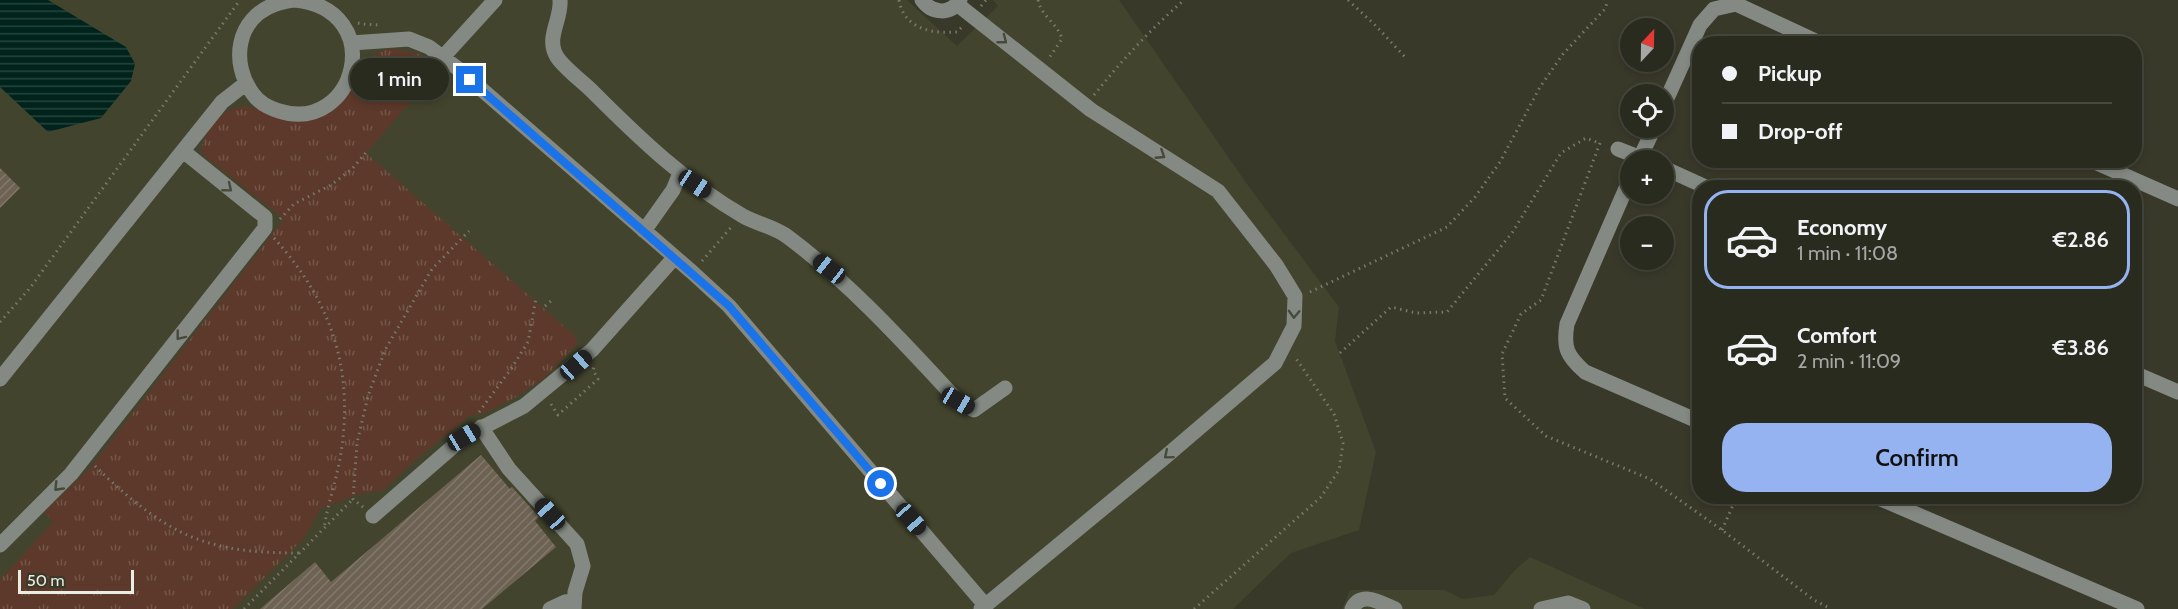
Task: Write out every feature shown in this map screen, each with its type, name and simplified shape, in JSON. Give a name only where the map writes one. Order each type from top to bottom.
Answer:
[{"type":"street","points":[[294,0],[310,2],[325,8],[338,18],[347,31],[351,43],[352,64],[347,82],[337,97],[323,107],[306,113],[288,114],[271,108],[256,98],[245,84],[239,66],[239,46],[246,28],[258,14],[275,4],[294,0]]},
{"type":"street","points":[[443,57],[495,0]]},
{"type":"street","points":[[560,0],[561,10],[552,33],[556,56],[624,123],[680,173],[742,215],[785,235],[829,269],[868,305],[958,401],[974,410],[1005,388]]},
{"type":"street","points":[[351,43],[409,39],[429,46],[729,306],[983,607],[1275,363],[1294,327],[1295,296],[1276,265],[1218,191],[1086,106],[959,2],[946,11],[939,12],[932,10],[922,0]]},
{"type":"street","points":[[1695,36],[1700,25],[1714,9],[1736,4],[1805,36]]},
{"type":"street","points":[[1673,84],[1692,43]]},
{"type":"street","points":[[0,379],[222,102],[245,84]]},
{"type":"street","points":[[0,545],[71,474],[265,228],[265,217],[183,151]]},
{"type":"street","points":[[2108,168],[2135,180]]},
{"type":"street","points":[[644,231],[673,190],[680,173]]},
{"type":"street","points":[[1674,173],[1692,181]]},
{"type":"street","points":[[2142,183],[2178,199]]},
{"type":"street","points":[[1620,202],[1567,324],[1564,341],[1570,358],[1585,372],[1692,419]]},
{"type":"street","points":[[373,516],[464,437],[479,421],[498,421],[524,406],[600,344],[674,258]]},
{"type":"street","points":[[2142,376],[2178,392]]},
{"type":"street","points":[[479,421],[509,469],[577,543],[582,554],[583,566],[575,592],[574,605],[565,602],[550,609]]},
{"type":"street","points":[[1893,504],[2137,609]]},
{"type":"street","points":[[1352,609],[1361,599],[1372,599],[1395,609]]},
{"type":"street","points":[[1547,608],[1568,603],[1582,609]]},
{"type":"path","points":[[0,322],[30,288],[240,0]]},
{"type":"path","points":[[899,0],[900,8],[909,21],[922,29],[938,33],[957,32]]},
{"type":"path","points":[[1038,0],[1038,4],[1060,31],[1062,39],[1041,70]]},
{"type":"path","points":[[1086,106],[1121,62],[1155,26],[1184,0]]},
{"type":"path","points":[[1348,0],[1377,26],[1405,57]]},
{"type":"path","points":[[1295,300],[1447,227],[1476,197],[1500,162],[1540,87],[1563,54],[1605,9],[1608,0]]},
{"type":"path","points":[[1340,353],[1391,307],[1416,313],[1447,312],[1512,233],[1562,153],[1586,138],[1618,149]]},
{"type":"path","points":[[1600,143],[1541,300],[1521,314],[1502,354],[1505,398],[1546,435],[1650,479],[1814,600],[1831,609]]},
{"type":"path","points":[[701,263],[742,215]]},
{"type":"path","points":[[265,228],[297,264],[320,304],[338,348],[345,387],[341,453],[324,528]]},
{"type":"path","points":[[244,609],[353,499],[357,443],[368,396],[385,350],[432,269],[468,231]]},
{"type":"path","points":[[479,421],[528,342],[536,298]]},
{"type":"path","points":[[545,306],[551,302]]},
{"type":"path","points":[[1194,609],[1321,497],[1340,470],[1344,443],[1334,414],[1285,343]]},
{"type":"path","points":[[84,457],[117,488],[169,526],[212,544],[261,552],[301,553]]},
{"type":"path","points":[[353,499],[373,516]]},
{"type":"path","points":[[1722,530],[1733,504]]},
{"type":"shaded area","points":[[0,0],[907,0],[957,46],[998,6],[993,0],[1119,0],[1247,184],[1339,307],[1335,341],[1376,452],[1359,530],[1291,553],[1233,609],[0,609]]},
{"type":"shaded area","points":[[1530,557],[1645,609],[1342,609],[1350,590],[1445,590],[1462,599],[1494,595],[1515,570]]},
{"type":"green space","points":[[388,49],[423,56],[439,70],[366,153],[575,336],[578,343],[544,378],[514,398],[487,412],[469,416],[412,463],[384,490],[359,494],[320,509],[305,537],[233,609],[0,609],[0,580],[53,522],[44,512],[90,468],[284,219],[202,154],[203,142],[208,132],[226,113],[238,107],[249,106],[294,121],[309,120],[323,115],[336,106],[351,90],[365,61]]},
{"type":"water","points":[[0,0],[48,0],[126,47],[135,64],[131,81],[101,118],[48,132],[0,87]]},
{"type":"building","points":[[0,168],[20,188],[0,208]]},
{"type":"building","points":[[481,455],[510,489],[512,487],[539,517],[535,521],[556,547],[482,609],[260,609],[315,562],[331,582]]},
{"type":"route","points":[[470,80],[729,306],[881,484]]}]
